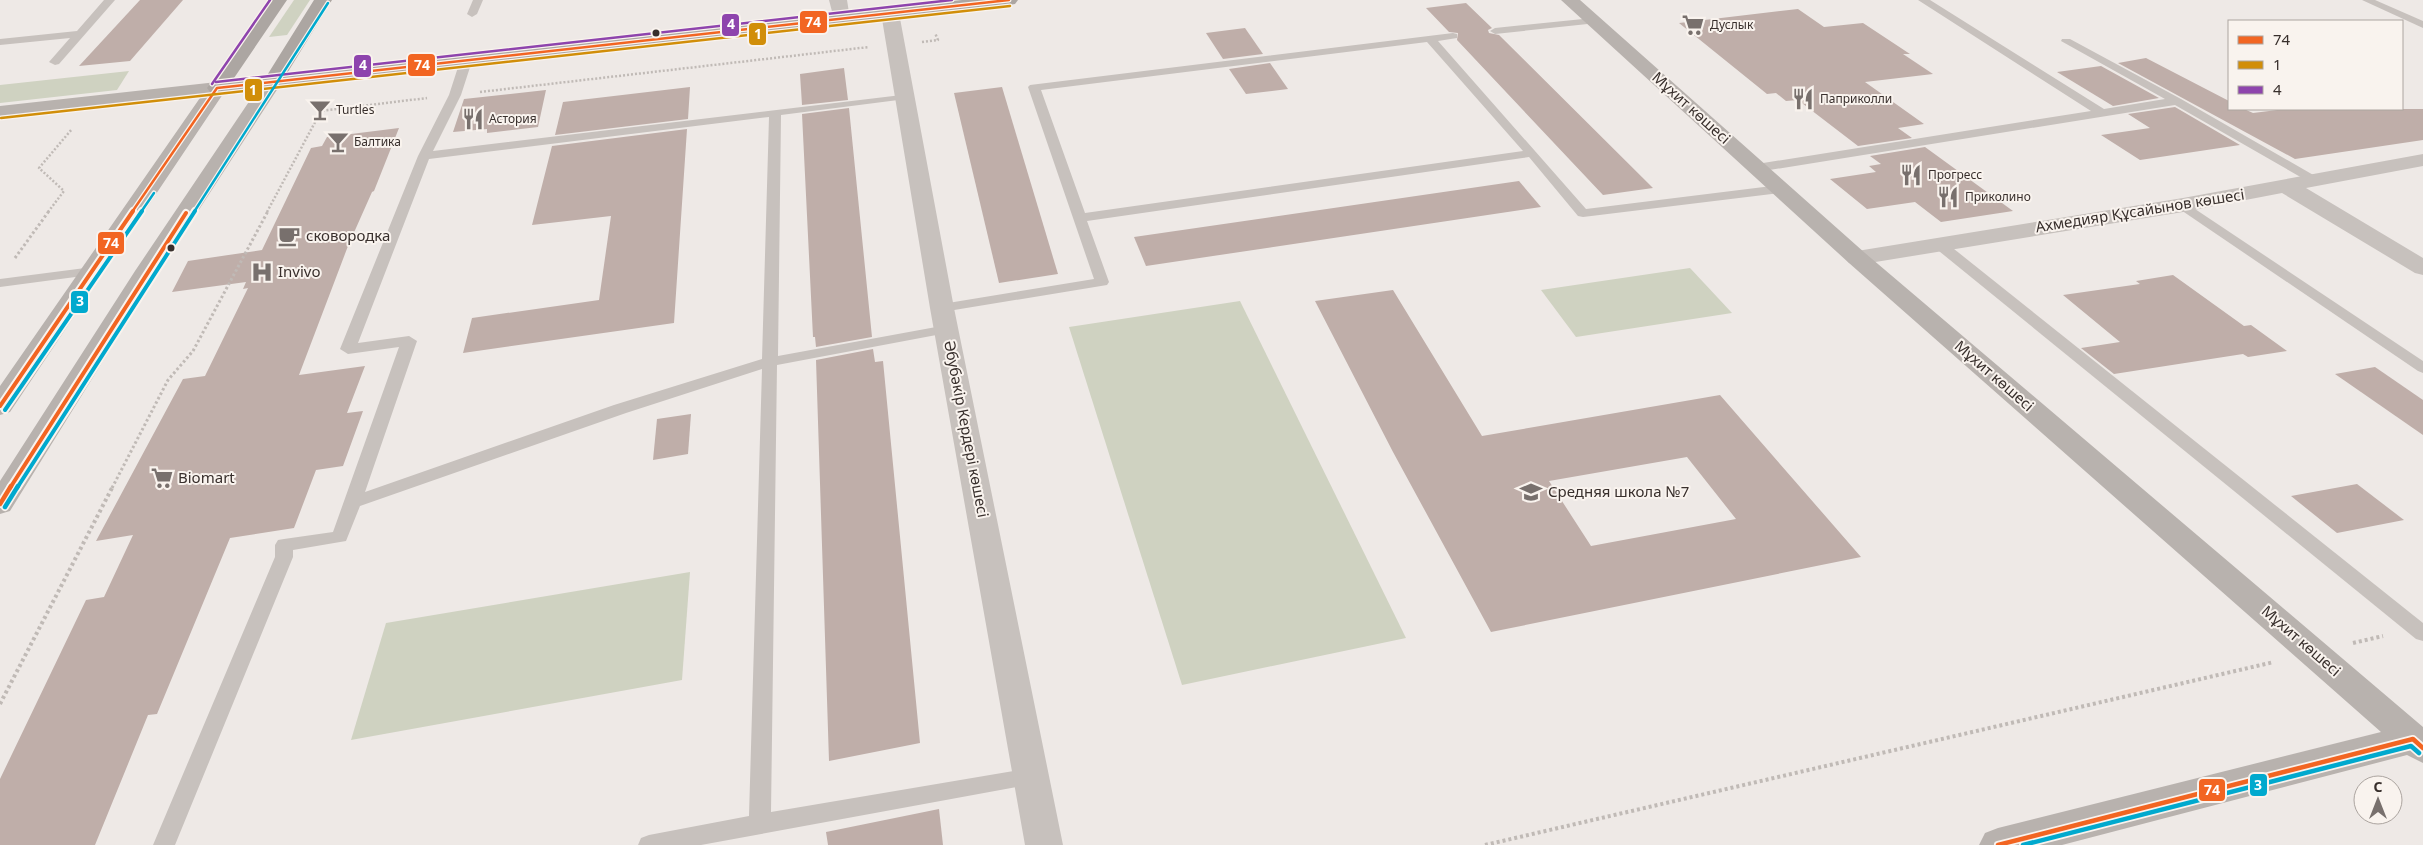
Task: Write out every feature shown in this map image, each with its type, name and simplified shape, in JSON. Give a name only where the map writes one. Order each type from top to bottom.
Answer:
[{"type":"main road","points":[[218,88],[278,0]]},
{"type":"main road","points":[[272,82],[324,0]]},
{"type":"main road","points":[[218,88],[1009,0]]},
{"type":"street","points":[[838,0],[841,19]]},
{"type":"street","name":"Мұхит көшесі","points":[[1570,0],[1857,258],[2420,741]]},
{"type":"street","name":"Әбубәкір Кердері көшесі","points":[[890,13],[944,318],[1044,845]]},
{"type":"street","points":[[0,504],[147,271],[272,82]]},
{"type":"street","points":[[0,112],[218,88]]},
{"type":"street","points":[[0,406],[218,88]]},
{"type":"street","name":"Ахмедияр Құсайынов көшесі","points":[[1857,258],[2183,205],[2423,160]]},
{"type":"street","points":[[2286,186],[2423,268]]},
{"type":"street","points":[[1998,845],[2420,741]]},
{"type":"lane","points":[[55,62],[110,0]]},
{"type":"lane","points":[[472,14],[478,0]]},
{"type":"lane","points":[[1923,0],[2102,113]]},
{"type":"lane","points":[[2367,0],[2423,25]]},
{"type":"lane","points":[[1495,31],[1593,20]]},
{"type":"lane","points":[[0,42],[79,34]]},
{"type":"lane","points":[[353,502],[620,409],[768,362],[944,318],[1102,282],[1034,87],[1454,36]]},
{"type":"lane","points":[[1430,39],[1583,213],[1780,189]]},
{"type":"lane","points":[[2066,41],[2177,100],[2316,180]]},
{"type":"lane","points":[[164,845],[284,557],[284,545],[340,537],[409,341],[348,350],[424,156],[455,95],[466,60]]},
{"type":"lane","points":[[424,156],[775,114],[906,96]]},
{"type":"lane","points":[[1757,168],[2177,100]]},
{"type":"lane","points":[[760,824],[768,362],[775,114]]},
{"type":"lane","points":[[1080,218],[1532,153]]},
{"type":"lane","points":[[2183,205],[2423,368]]},
{"type":"lane","points":[[1939,244],[2419,631]]},
{"type":"lane","points":[[0,283],[93,271]]},
{"type":"lane","points":[[649,845],[1031,777]]},
{"type":"path","points":[[12,263],[64,191],[39,168],[72,128]]},
{"type":"path","points":[[1485,845],[2315,652],[2419,631]]},
{"type":"green space","points":[[294,0],[310,0],[287,35],[269,37]]},
{"type":"green space","points":[[129,71],[117,90],[0,103],[0,85]]},
{"type":"green space","points":[[1690,268],[1732,313],[1576,337],[1541,290]]},
{"type":"green space","points":[[1240,301],[1406,638],[1182,685],[1069,327]]},
{"type":"green space","points":[[690,572],[682,680],[351,740],[386,623]]},
{"type":"building","points":[[140,0],[183,0],[130,61],[79,66]]},
{"type":"building","points":[[1466,3],[1492,28],[1488,30],[1489,33],[1499,35],[1653,188],[1603,195],[1457,40],[1458,33],[1449,32],[1426,8]]},
{"type":"building","points":[[1798,9],[1824,27],[1863,23],[1910,54],[1903,54],[1933,74],[1865,82],[1924,124],[1898,128],[1912,138],[1858,146],[1798,100],[1786,101],[1776,93],[1767,94],[1679,23]]},
{"type":"building","points":[[1245,28],[1263,54],[1223,59],[1206,33]]},
{"type":"building","points":[[2146,58],[2228,100],[2228,110],[2246,110],[2253,113],[2277,110],[2423,109],[2423,140],[2295,159],[2118,63]]},
{"type":"building","points":[[1270,63],[1288,89],[1246,94],[1229,69]]},
{"type":"building","points":[[2101,66],[2159,98],[2113,106],[2057,72]]},
{"type":"building","points":[[844,68],[848,100],[802,105],[800,74]]},
{"type":"building","points":[[690,87],[688,119],[555,135],[563,102]]},
{"type":"building","points":[[1002,87],[1058,274],[999,283],[954,93]]},
{"type":"building","name":"Астория","points":[[546,90],[538,127],[487,133],[487,129],[453,132],[464,99]]},
{"type":"building","points":[[2175,107],[2240,145],[2140,160],[2101,135],[2150,128],[2128,114]]},
{"type":"building","points":[[849,108],[872,337],[816,347],[815,337],[813,337],[802,114]]},
{"type":"building","points":[[399,128],[374,191],[348,246],[299,375],[365,366],[347,413],[363,411],[343,466],[316,470],[294,528],[230,538],[157,714],[148,715],[95,845],[0,845],[0,779],[86,600],[104,597],[133,535],[96,541],[183,379],[205,376],[248,288],[243,289],[246,282],[172,292],[188,261],[262,250],[311,148],[322,146],[327,137]]},
{"type":"building","points":[[687,129],[674,323],[463,353],[472,318],[599,300],[611,216],[532,225],[552,146]]},
{"type":"building","points":[[1925,147],[2013,211],[1941,222],[1915,202],[1867,209],[1830,179],[1876,172],[1869,166],[1881,164],[1870,156]]},
{"type":"building","points":[[1519,181],[1541,207],[1146,266],[1134,237]]},
{"type":"building","points":[[2173,275],[2244,326],[2251,325],[2287,351],[2248,357],[2243,354],[2114,374],[2081,348],[2120,342],[2063,295],[2140,284],[2136,281]]},
{"type":"building","points":[[1393,290],[1482,436],[1720,395],[1861,557],[1491,632],[1393,452],[1315,301]],"holes":[[[1687,457],[1736,519],[1591,546],[1549,481]]]},
{"type":"building","points":[[873,349],[875,362],[883,361],[920,743],[829,761],[816,360]]},
{"type":"building","points":[[2375,367],[2423,400],[2423,435],[2335,374]]},
{"type":"building","points":[[691,414],[688,454],[653,460],[657,419]]},
{"type":"building","points":[[2357,484],[2404,520],[2337,533],[2291,496]]},
{"type":"building","points":[[939,809],[943,845],[828,845],[826,832]]},
{"type":"transit line","name":"4","points":[[212,84],[270,0]]},
{"type":"transit line","name":"4","points":[[216,82],[952,0]]},
{"type":"transit line","name":"74","points":[[0,406],[217,88],[1009,0]]},
{"type":"transit line","name":"3","points":[[5,507],[328,3]]},
{"type":"transit line","name":"1","points":[[1,118],[1010,6]]},
{"type":"transit line","name":"3","points":[[5,410],[154,193]]},
{"type":"transit line","name":"74","points":[[0,504],[186,213]]},
{"type":"transit line","name":"74","points":[[1998,845],[2413,739],[2423,748]]},
{"type":"transit line","name":"3","points":[[2023,845],[2411,746],[2419,753]]},
{"type":"place","name":"Дуслык","points":[[1693,25]]},
{"type":"place","name":"Паприколли","points":[[1803,99]]},
{"type":"place","name":"Turtles","points":[[320,110]]},
{"type":"place","name":"Астория","points":[[473,119]]},
{"type":"place","name":"Балтика","points":[[338,142]]},
{"type":"place","name":"Прогресс","points":[[1911,175]]},
{"type":"place","name":"Приколино","points":[[1948,197]]},
{"type":"place","name":"сковородка","points":[[289,236]]},
{"type":"place","name":"Invivo","points":[[262,272]]},
{"type":"place","name":"Biomart","points":[[162,478]]},
{"type":"place","name":"Средняя школа №7","points":[[1531,492]]}]
